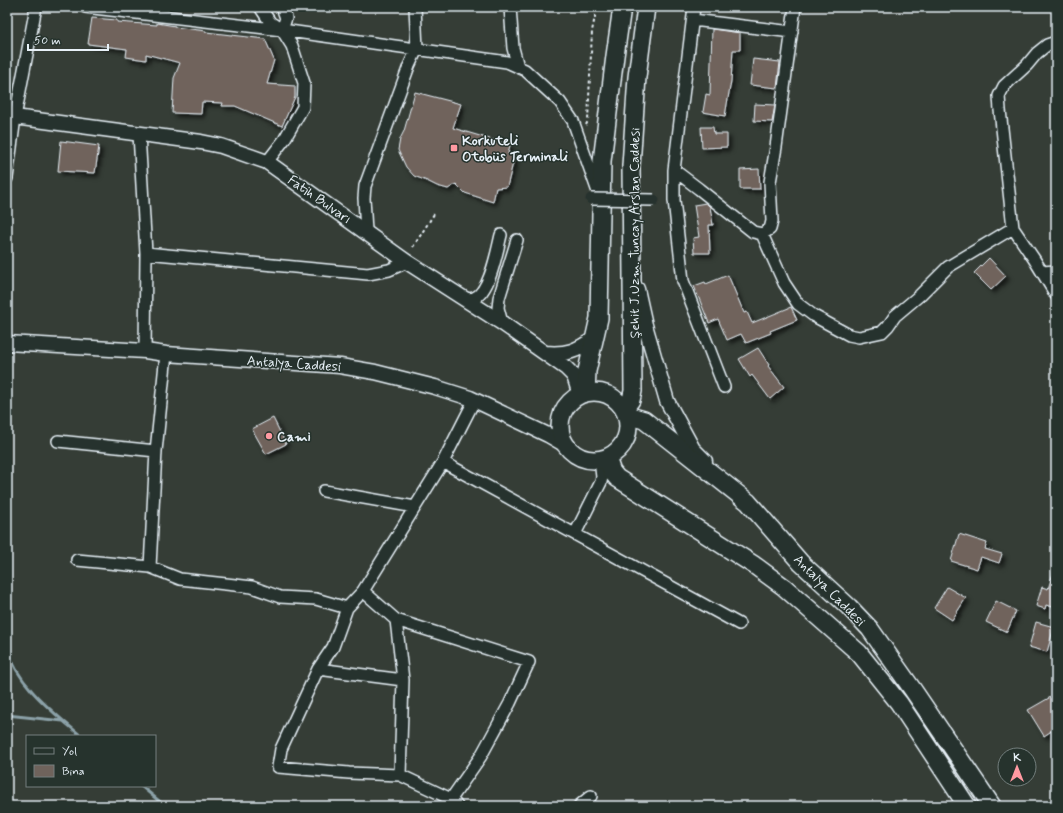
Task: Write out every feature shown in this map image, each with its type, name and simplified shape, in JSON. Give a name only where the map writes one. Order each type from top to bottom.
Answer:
[{"type":"highway","name":"Şehit J.Uzm. Tuncay Arslan Caddesi","points":[[583,394],[599,318],[596,202],[614,56],[622,7]]},
{"type":"highway","name":"Şehit J.Uzm. Tuncay Arslan Caddesi","points":[[626,412],[633,391],[631,166],[637,77],[646,7]]},
{"type":"highway","points":[[597,392],[608,394],[618,400],[626,412],[629,426],[627,437],[617,452],[603,459],[590,460],[580,456],[567,446],[560,431],[562,414],[571,401],[583,394],[597,392]]},
{"type":"highway","name":"Antalya Caddesi","points":[[626,412],[644,420],[670,439],[746,501],[801,563],[849,607],[870,629],[992,806]]},
{"type":"highway","name":"Antalya Caddesi","points":[[603,459],[617,478],[760,570],[790,592],[859,653],[899,703],[967,806]]},
{"type":"main road","name":"Fatih Bulvarı","points":[[11,117],[201,142],[221,146],[267,162],[407,262],[502,322],[566,368],[574,376],[583,394]]},
{"type":"main road","points":[[632,264],[645,325],[667,401],[693,449],[746,501]]},
{"type":"main road","points":[[545,353],[558,354],[572,351],[595,338]]},
{"type":"main road","name":"Antalya Caddesi","points":[[7,343],[145,351],[166,354],[340,366],[375,372],[435,387],[474,401],[548,435],[567,446]]},
{"type":"street","points":[[7,178],[11,117],[36,7]]},
{"type":"street","points":[[85,7],[282,30],[506,62],[526,70],[560,102],[573,121],[579,137],[596,202],[654,200]]},
{"type":"street","points":[[260,7],[270,22],[282,30],[292,46],[304,83],[303,107],[284,140],[267,162]]},
{"type":"street","points":[[282,7],[286,18],[282,30]]},
{"type":"street","points":[[366,232],[364,198],[366,186],[409,66],[417,49],[415,7]]},
{"type":"street","points":[[510,7],[513,48],[518,67]]},
{"type":"street","points":[[694,7],[674,170],[674,200],[683,281],[724,387]]},
{"type":"street","points":[[674,170],[699,188],[753,232],[762,234],[770,229],[772,221],[770,182],[795,7]]},
{"type":"street","points":[[693,20],[792,32]]},
{"type":"street","points":[[1056,42],[1037,53],[1027,65],[1004,86],[999,96],[1013,228],[1056,295]]},
{"type":"street","points":[[139,134],[146,253],[145,351]]},
{"type":"street","points":[[762,234],[784,283],[798,304],[814,316],[849,336],[859,337],[882,332],[895,316],[920,295],[948,267],[1013,228]]},
{"type":"street","points":[[464,299],[474,298],[481,293],[487,285],[501,235]]},
{"type":"street","points":[[502,322],[498,308],[499,298],[517,240]]},
{"type":"street","points":[[146,253],[368,274],[389,270],[407,262]]},
{"type":"street","points":[[1042,272],[1056,271]]},
{"type":"street","points":[[150,567],[156,451],[166,354]]},
{"type":"street","points":[[363,591],[396,620],[529,662],[510,703],[454,802],[400,775],[349,773],[278,767],[280,749],[318,669],[333,647],[347,608],[363,591],[443,462],[474,401]]},
{"type":"street","points":[[58,441],[156,451]]},
{"type":"street","points":[[575,534],[601,482],[603,459]]},
{"type":"street","points":[[443,462],[738,624]]},
{"type":"street","points":[[324,491],[415,507]]},
{"type":"street","points":[[77,560],[150,567],[180,579],[252,588],[280,597],[316,599],[347,608]]},
{"type":"street","points":[[396,620],[403,680],[400,775]]},
{"type":"street","points":[[318,669],[403,680]]},
{"type":"street","points":[[579,806],[591,796]]},
{"type":"path","points":[[579,137],[588,121],[592,31],[597,7]]},
{"type":"path","points":[[412,248],[434,214]]},
{"type":"building","points":[[92,18],[117,20],[117,22],[157,25],[157,23],[206,32],[265,39],[274,60],[267,84],[295,86],[295,97],[282,126],[235,106],[222,106],[223,103],[202,102],[201,114],[172,113],[174,78],[180,63],[146,54],[146,60],[126,57],[127,49],[88,44]]},
{"type":"building","points":[[712,29],[740,33],[740,50],[733,50],[731,81],[725,116],[703,112],[706,94],[710,95]]},
{"type":"building","points":[[753,59],[780,62],[777,88],[750,85]]},
{"type":"building","name":"Korkuteli Otobüs Terminali","points":[[415,92],[461,104],[453,128],[510,145],[508,154],[515,155],[507,187],[496,188],[493,202],[465,193],[456,184],[448,189],[437,186],[414,176],[406,167],[398,150]]},
{"type":"building","points":[[755,104],[775,105],[772,122],[754,121]]},
{"type":"building","points":[[701,127],[713,127],[714,134],[727,134],[727,147],[702,148]]},
{"type":"building","points":[[61,141],[99,146],[95,173],[58,171]]},
{"type":"building","points":[[759,169],[760,189],[740,189],[740,170]]},
{"type":"building","points":[[706,203],[710,207],[713,225],[709,225],[710,253],[694,253],[693,238],[699,237],[694,205]]},
{"type":"building","points":[[989,258],[1006,276],[991,290],[974,273]]},
{"type":"building","points":[[728,275],[744,313],[747,312],[752,323],[791,307],[797,320],[746,343],[741,334],[727,340],[718,319],[709,323],[694,286],[705,282],[706,284]]},
{"type":"building","points":[[758,348],[769,365],[768,366],[784,387],[770,399],[752,375],[750,377],[739,359]]},
{"type":"building","name":"Cami","points":[[273,418],[286,444],[266,454],[252,429]]},
{"type":"building","points":[[959,534],[987,543],[985,549],[1002,554],[999,563],[981,557],[977,569],[951,561]]},
{"type":"building","points":[[1054,570],[1056,570],[1056,608],[1046,605],[1045,609],[1036,606],[1042,587],[1048,589]]},
{"type":"building","points":[[947,587],[966,598],[952,620],[934,608]]},
{"type":"building","points":[[996,601],[1016,611],[1007,632],[986,622]]},
{"type":"building","points":[[1036,622],[1054,627],[1047,652],[1029,647]]},
{"type":"building","points":[[1056,694],[1056,728],[1044,736],[1028,710]]},
{"type":"waterway","points":[[7,516],[7,521]]},
{"type":"waterway","points":[[7,647],[18,673],[27,685],[48,707],[80,735]]},
{"type":"waterway","points":[[7,715],[63,721]]},
{"type":"waterway","points":[[142,787],[165,806]]},
{"type":"place","name":"Korkuteli Otobüs Terminali","points":[[454,148]]},
{"type":"place","name":"Cami","points":[[269,436]]}]
